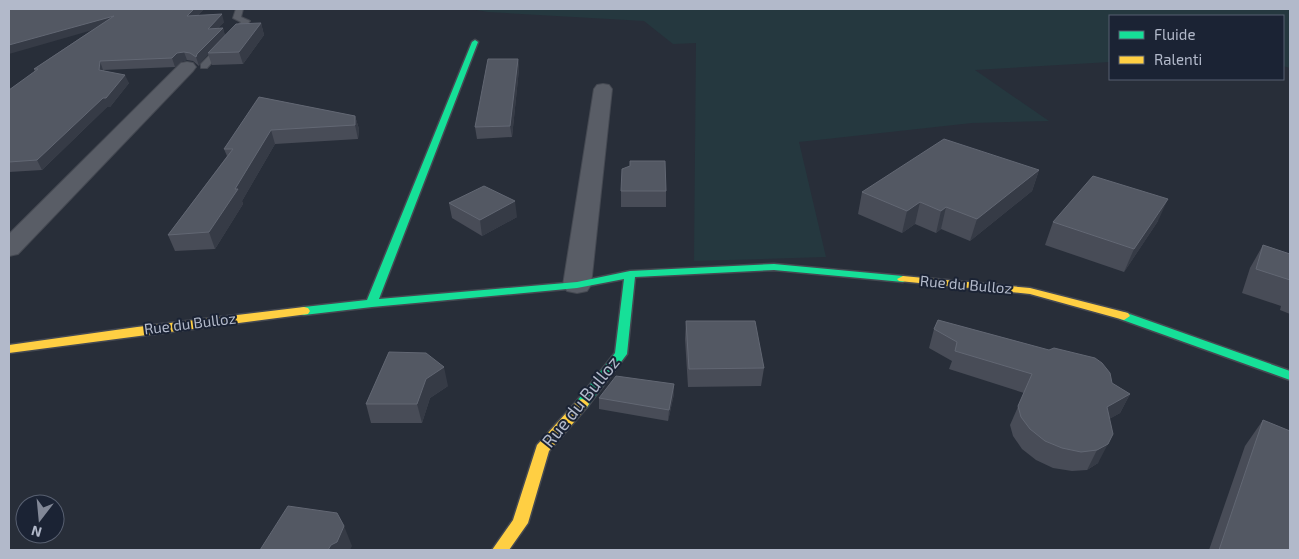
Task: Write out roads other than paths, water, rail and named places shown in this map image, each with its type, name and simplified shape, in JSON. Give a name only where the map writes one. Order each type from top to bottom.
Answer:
[{"type":"street","points":[[372,303],[475,42]]},
{"type":"street","points":[[9,248],[195,66]]},
{"type":"street","points":[[577,285],[603,89]]},
{"type":"street","name":"Rue du Bulloz","points":[[9,349],[137,331],[372,303],[577,285],[630,274],[774,267],[1030,291],[1134,319],[1290,376]]},
{"type":"street","name":"Rue du Bulloz","points":[[500,550],[520,523],[542,449],[582,404],[621,354],[630,274]]},
{"type":"lane","points":[[195,66],[246,21],[237,18],[240,9]]}]
